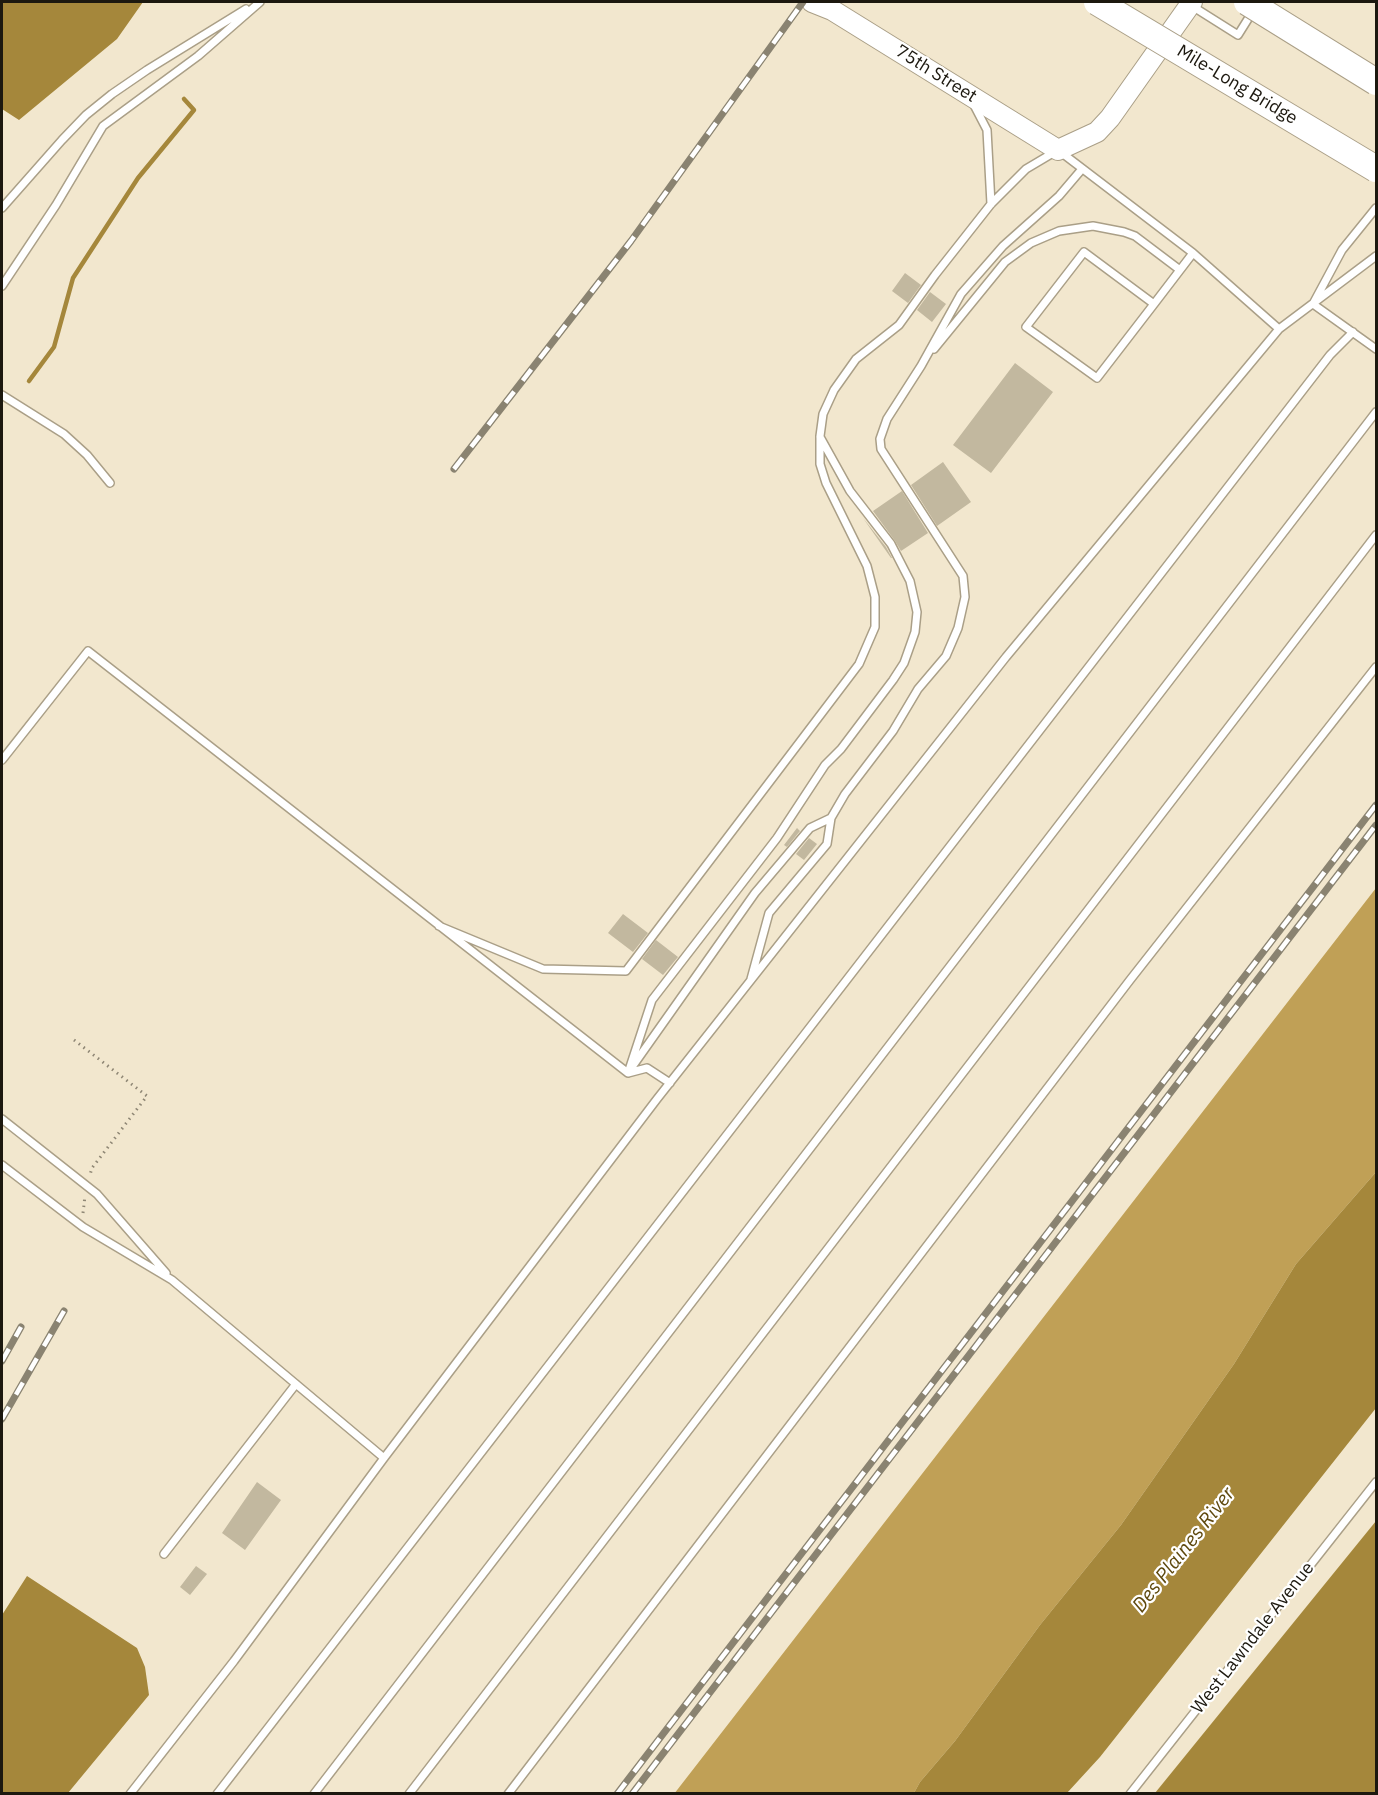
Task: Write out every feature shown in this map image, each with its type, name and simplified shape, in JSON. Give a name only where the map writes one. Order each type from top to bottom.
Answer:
[{"type":"highway","name":"Mile-Long Bridge","points":[[1097,2],[1377,169]]},
{"type":"highway","points":[[1247,2],[1377,82]]},
{"type":"street","name":"75th Street","points":[[812,2],[832,10],[1058,150]]},
{"type":"street","points":[[1058,150],[1096,132],[1110,118],[1191,3]]},
{"type":"lane","points":[[2,208],[62,140],[112,94],[259,2]]},
{"type":"lane","points":[[2,286],[56,205],[103,126],[198,56],[259,2]]},
{"type":"lane","points":[[1191,3],[1238,35],[1259,2]]},
{"type":"lane","points":[[969,95],[987,130],[992,204]]},
{"type":"lane","points":[[439,926],[543,969],[626,970],[859,664],[875,627],[875,597],[867,566],[826,483],[820,464],[820,436],[824,414],[834,390],[856,359],[899,325],[935,275],[992,204],[1026,169],[1058,150],[1193,253],[1279,329]]},
{"type":"lane","points":[[750,981],[770,913],[827,844],[831,818],[845,794],[893,731],[918,689],[946,656],[958,628],[965,597],[963,576],[881,449],[880,439],[887,419],[921,366],[961,294],[1003,246],[1059,196],[1082,169]]},
{"type":"lane","points":[[1313,304],[1342,250],[1377,208]]},
{"type":"lane","points":[[921,366],[1005,262],[1031,243],[1059,231],[1092,226],[1124,232],[1135,236],[1180,270]]},
{"type":"lane","points":[[1154,304],[1084,252],[1026,327],[1097,378],[1154,304],[1193,253]]},
{"type":"lane","points":[[130,1794],[234,1662],[384,1458],[670,1083],[1006,657],[1279,329],[1377,256]]},
{"type":"lane","points":[[1313,304],[1377,349]]},
{"type":"lane","points":[[217,1794],[1329,355],[1353,332]]},
{"type":"lane","points":[[2,395],[64,434],[87,455],[111,483]]},
{"type":"lane","points":[[315,1794],[1377,412]]},
{"type":"lane","points":[[628,1073],[652,1000],[777,838],[825,765],[892,681],[904,663],[915,632],[917,612],[910,582],[891,544],[850,491],[820,436]]},
{"type":"lane","points":[[409,1794],[1377,535]]},
{"type":"lane","points":[[2,760],[88,651],[628,1073]]},
{"type":"lane","points":[[508,1794],[1130,980],[1377,667]]},
{"type":"lane","points":[[628,1073],[755,893],[810,828],[831,818]]},
{"type":"lane","points":[[628,1073],[647,1068],[670,1083]]},
{"type":"lane","points":[[2,1119],[97,1194],[172,1280],[384,1458]]},
{"type":"lane","points":[[2,1165],[83,1227],[172,1280]]},
{"type":"lane","points":[[164,1554],[296,1384]]},
{"type":"lane","name":"West Lawndale Avenue","points":[[1130,1794],[1377,1482]]},
{"type":"path","points":[[74,1040],[147,1096],[92,1168],[82,1209],[83,1227]]},
{"type":"shaded area","points":[[1376,888],[1376,1172],[1296,1264],[1234,1364],[1121,1525],[1040,1625],[955,1741],[920,1782],[914,1793],[674,1794]]},
{"type":"water","points":[[2,2],[143,2],[117,39],[19,120],[2,109]]},
{"type":"water","name":"Des Plaines River","points":[[1376,1172],[1376,1408],[1100,1757],[1067,1793],[914,1793],[920,1782],[955,1741],[1040,1625],[1121,1525],[1234,1364],[1296,1264]]},
{"type":"water","points":[[1376,1521],[1376,1793],[1155,1793]]},
{"type":"water","points":[[27,1576],[137,1648],[145,1667],[149,1695],[68,1793],[2,1793],[2,1615]]},
{"type":"building","points":[[905,273],[921,285],[908,303],[892,291]]},
{"type":"building","points":[[930,292],[946,304],[932,322],[917,310]]},
{"type":"building","points":[[1015,363],[1053,392],[991,473],[953,445]]},
{"type":"building","points":[[943,462],[971,502],[937,526],[911,485]]},
{"type":"building","points":[[902,491],[928,533],[901,551],[873,511]]},
{"type":"building","points":[[863,518],[886,547],[892,558],[891,558]]},
{"type":"building","points":[[797,828],[800,831],[787,847],[784,845]]},
{"type":"building","points":[[809,838],[817,844],[804,860],[796,854]]},
{"type":"building","points":[[623,914],[648,933],[633,952],[608,933]]},
{"type":"building","points":[[656,940],[678,957],[663,975],[642,959]]},
{"type":"building","points":[[257,1482],[281,1500],[245,1550],[222,1533]]},
{"type":"building","points":[[196,1566],[207,1574],[190,1595],[180,1587]]},
{"type":"waterway","points":[[29,381],[54,347],[73,278],[138,178],[194,110],[184,99]]},
{"type":"railway","points":[[454,469],[631,241],[803,2]]},
{"type":"railway","points":[[617,1794],[1376,805]]},
{"type":"railway","points":[[632,1794],[1376,825]]},
{"type":"railway","points":[[2,1419],[64,1311]]},
{"type":"railway","points":[[2,1361],[21,1327]]}]
